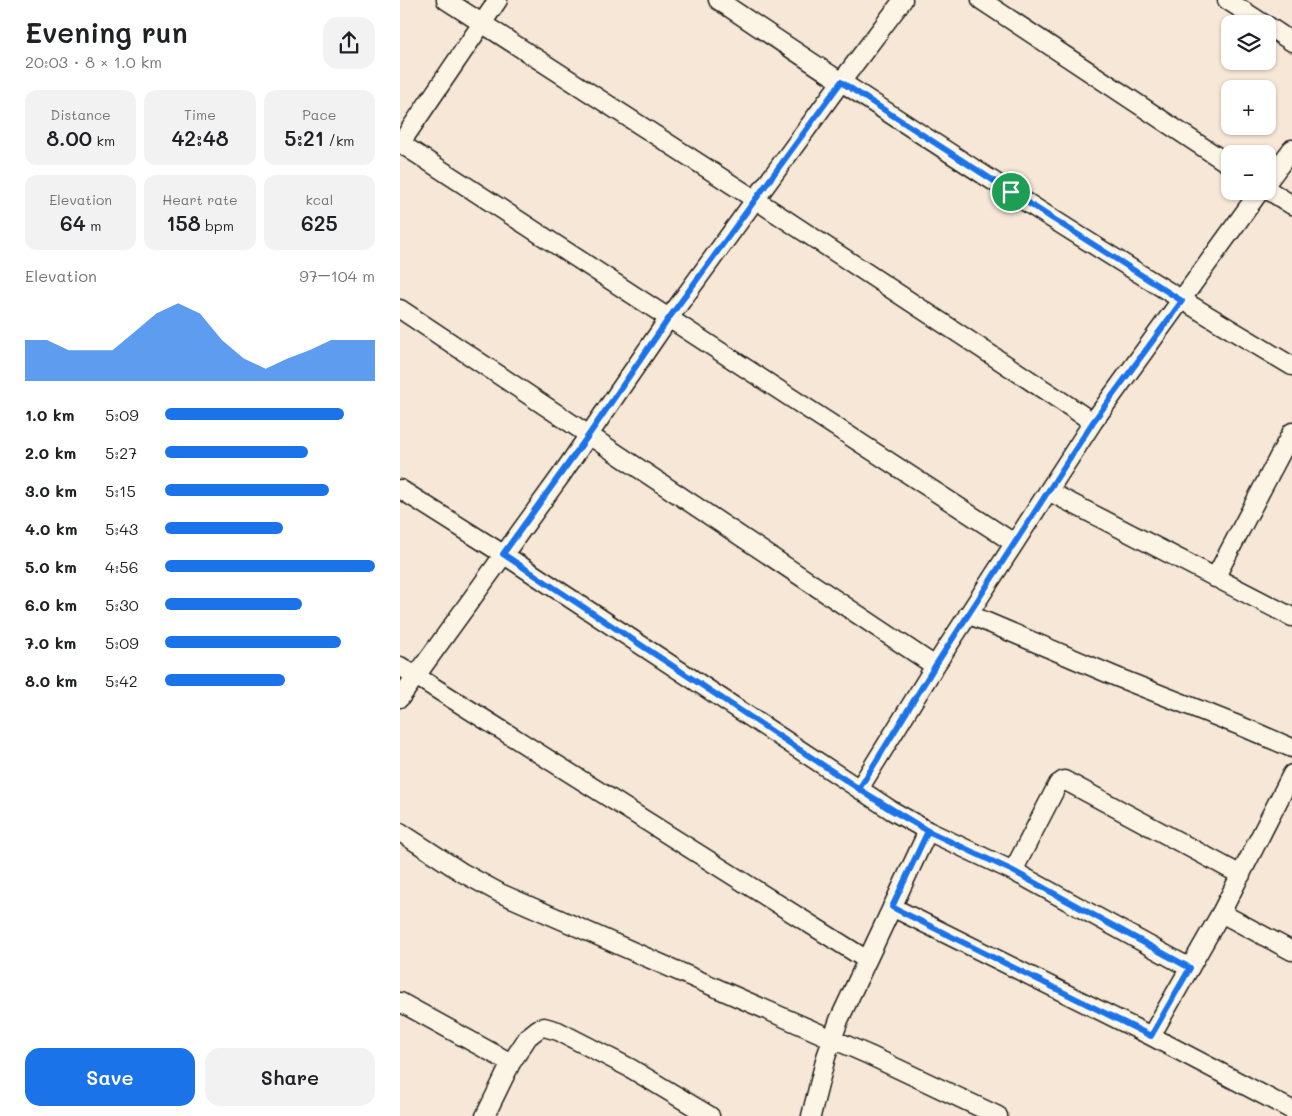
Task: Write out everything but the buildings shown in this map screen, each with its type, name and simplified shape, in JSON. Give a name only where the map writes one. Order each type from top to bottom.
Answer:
[{"type":"street","points":[[446,0],[756,200],[1093,422]]},
{"type":"street","points":[[498,0],[400,143],[1014,543]]},
{"type":"street","points":[[718,0],[841,82],[1182,301],[1292,366]]},
{"type":"street","points":[[400,698],[588,436],[669,318],[841,82],[904,0]]},
{"type":"street","points":[[981,0],[1221,160]]},
{"type":"street","points":[[1227,0],[1250,15]]},
{"type":"street","points":[[1276,31],[1292,42]]},
{"type":"street","points":[[1276,170],[1292,149]]},
{"type":"street","points":[[1276,195],[1292,205]]},
{"type":"street","points":[[859,789],[968,614],[1093,422],[1254,200]]},
{"type":"street","points":[[400,309],[935,666]]},
{"type":"street","points":[[1215,578],[1292,432]]},
{"type":"street","points":[[400,489],[503,554],[859,789],[928,831],[1013,871],[1190,968]]},
{"type":"street","points":[[1048,491],[1292,617]]},
{"type":"street","points":[[968,614],[1292,748]]},
{"type":"street","points":[[400,666],[867,960]]},
{"type":"street","points":[[1151,1036],[1221,913],[1292,774]]},
{"type":"street","points":[[1013,871],[1058,784],[1064,780],[1240,875]]},
{"type":"street","points":[[811,1116],[832,1039],[928,831]]},
{"type":"street","points":[[400,832],[463,873],[500,893],[832,1039],[998,1116]]},
{"type":"street","points":[[892,907],[1151,1036],[1292,1110]]},
{"type":"street","points":[[1221,913],[1292,951]]},
{"type":"street","points":[[400,1002],[510,1063]]},
{"type":"street","points":[[485,1116],[510,1063],[528,1037],[544,1027],[558,1030],[630,1068],[710,1116]]},
{"type":"route","points":[[1011,192],[841,82],[635,365],[562,474],[503,554],[859,789],[891,810],[928,831],[1013,871],[1190,968],[1151,1036],[892,907],[928,831],[859,789],[968,614],[1093,422],[1182,301],[1011,192]]}]
